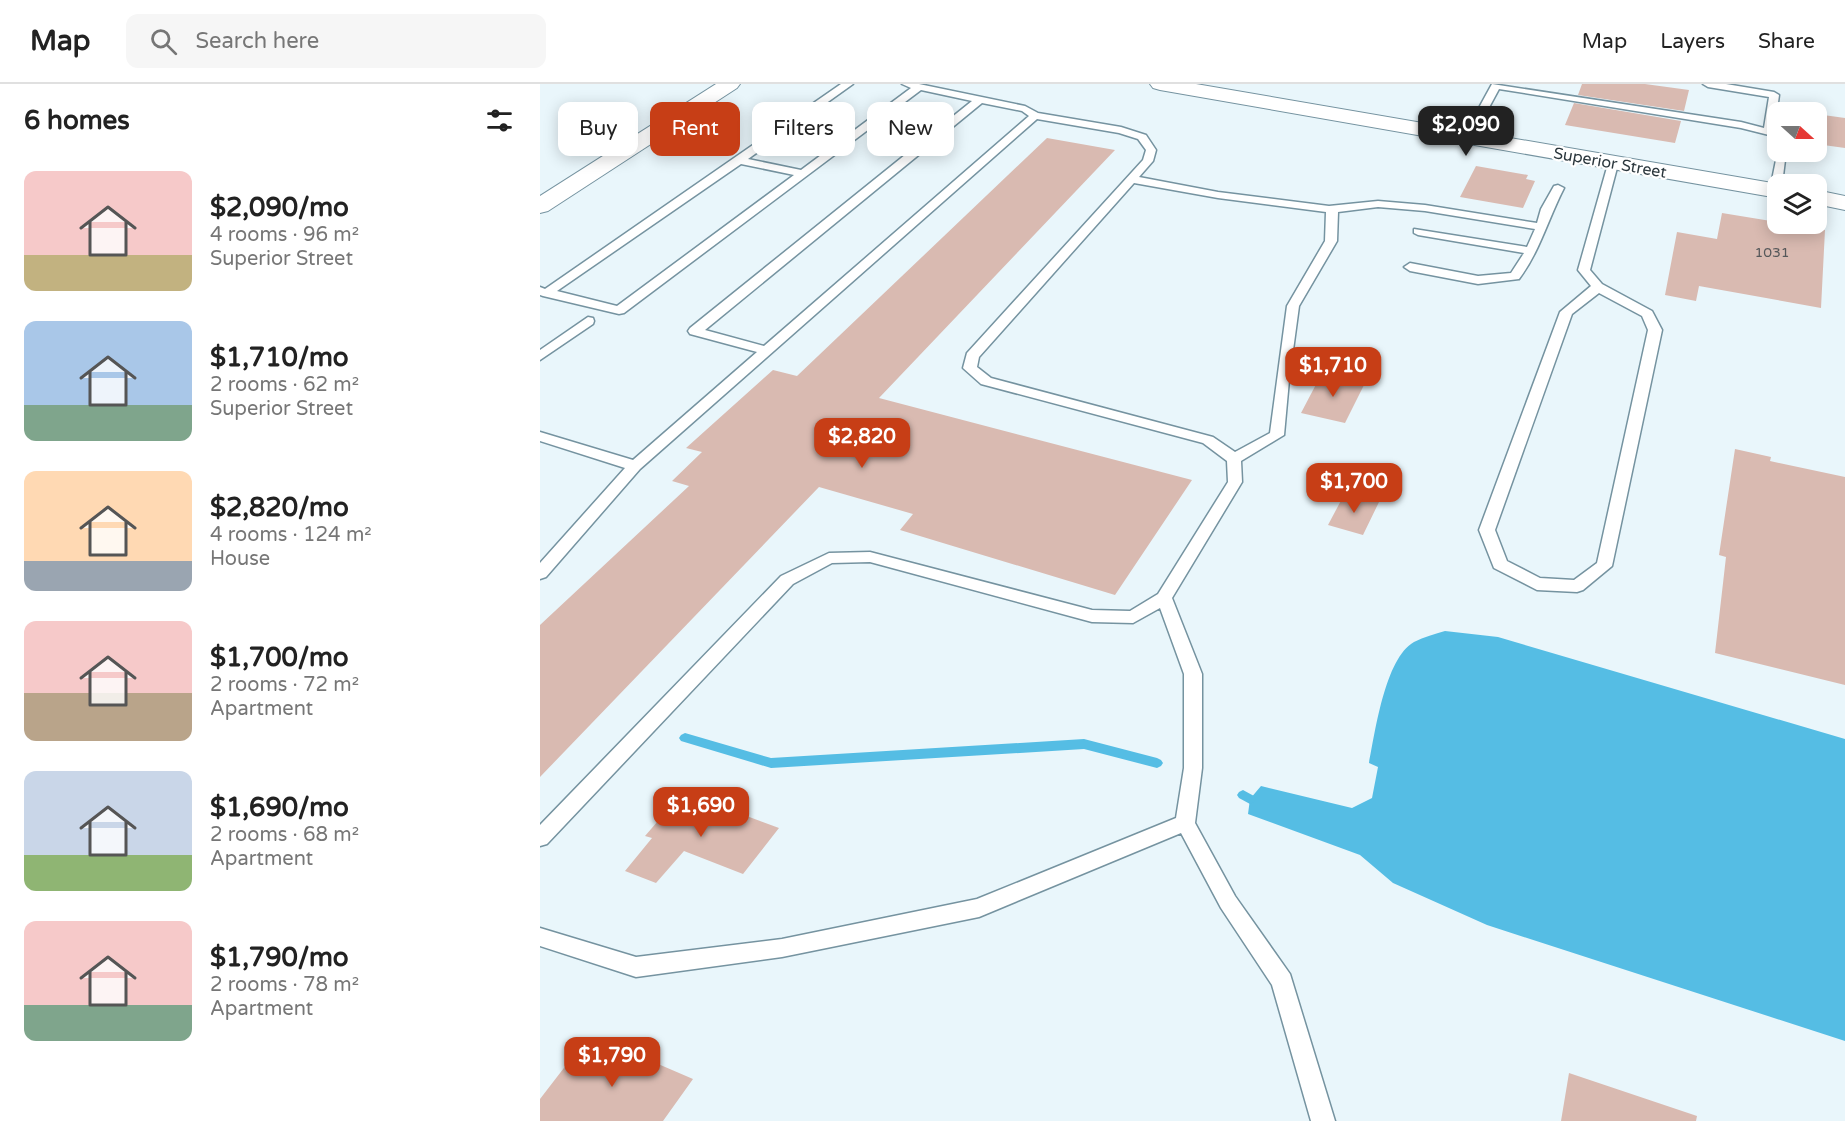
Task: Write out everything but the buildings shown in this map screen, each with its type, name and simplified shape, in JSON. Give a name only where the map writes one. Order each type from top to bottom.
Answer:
[{"type":"street","points":[[540,206],[730,84]]},
{"type":"street","name":"Superior Street","points":[[1160,84],[1214,88],[1613,164],[1767,188]]},
{"type":"street","points":[[1827,199],[1845,203]]},
{"type":"lane","points":[[543,292],[740,160],[848,84]]},
{"type":"lane","points":[[907,84],[1025,109],[1035,116],[1121,130],[1142,137],[1151,150],[1148,161],[972,356],[970,368],[986,381],[1208,440],[1234,459]]},
{"type":"lane","points":[[1558,95],[1563,84]]},
{"type":"lane","points":[[1708,84],[1774,94],[1773,102]]},
{"type":"lane","points":[[1468,137],[1497,85],[1742,125],[1767,131]]},
{"type":"lane","points":[[543,292],[619,310],[919,87]]},
{"type":"lane","points":[[767,351],[695,331],[980,100]]},
{"type":"lane","points":[[540,573],[635,466],[1035,116]]},
{"type":"lane","points":[[740,160],[801,173]]},
{"type":"lane","points":[[1598,287],[1566,312],[1487,530],[1500,564],[1537,584],[1576,586],[1604,566],[1655,330],[1647,314],[1598,287],[1584,270],[1613,164]]},
{"type":"lane","points":[[1131,179],[1218,195],[1332,209],[1378,204],[1542,227]]},
{"type":"lane","points":[[1410,267],[1478,280],[1515,276],[1531,251],[1558,188]]},
{"type":"lane","points":[[1234,459],[1277,435],[1282,380],[1293,306],[1331,241],[1332,209]]},
{"type":"lane","points":[[1418,231],[1531,251]]},
{"type":"lane","points":[[540,356],[588,321]]},
{"type":"lane","points":[[540,436],[635,466]]},
{"type":"lane","points":[[540,838],[788,580],[829,558],[870,557],[1092,616],[1133,617],[1164,598],[1235,482],[1234,459]]},
{"type":"lane","points":[[1164,598],[1193,674],[1192,768],[1185,823],[1228,902],[1282,981],[1323,1121]]},
{"type":"lane","points":[[540,937],[636,967],[782,948],[979,908],[1185,823]]},
{"type":"water","points":[[1445,631],[1498,637],[1845,739],[1845,1041],[1487,925],[1393,883],[1360,855],[1248,814],[1250,799],[1261,786],[1352,808],[1372,798],[1378,767],[1369,763],[1378,716],[1389,679],[1404,651],[1414,642]]},
{"type":"waterway","points":[[685,738],[771,763],[1084,744],[1157,763]]},
{"type":"waterway","points":[[1243,795],[1250,799]]}]
